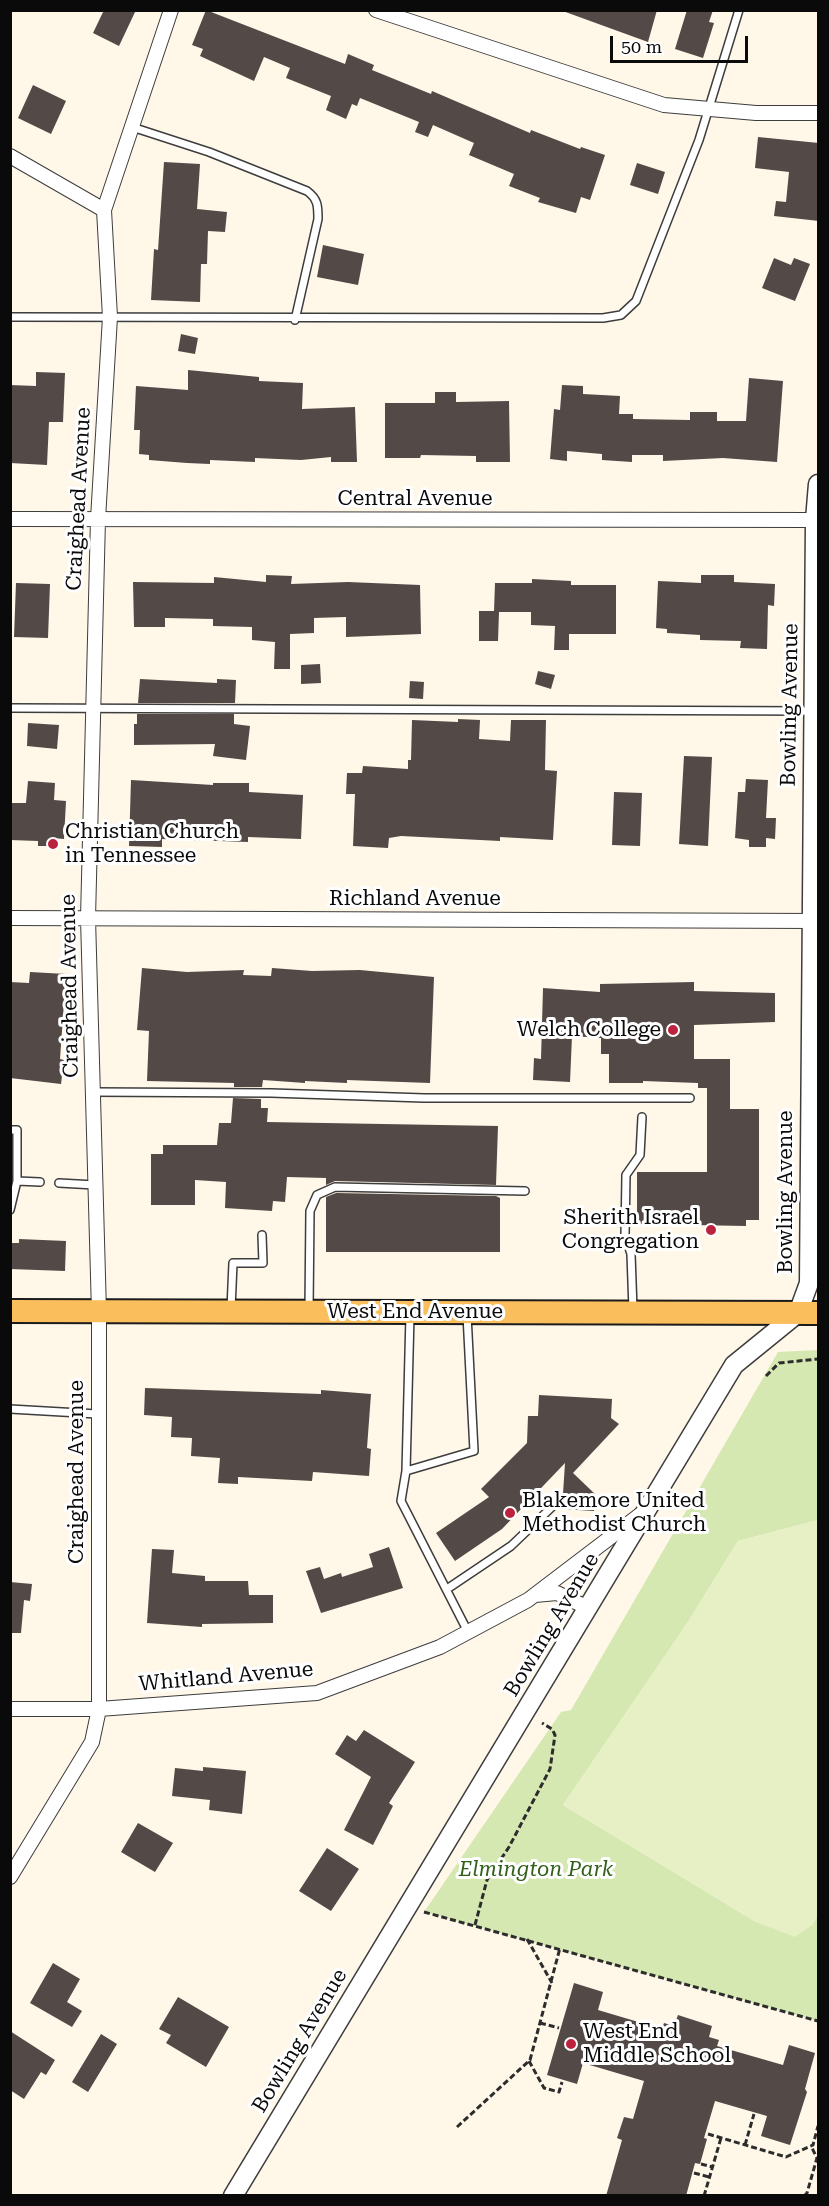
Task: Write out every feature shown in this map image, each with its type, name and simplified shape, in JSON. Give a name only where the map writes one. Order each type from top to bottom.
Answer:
[{"type":"main road","name":"West End Avenue","points":[[10,1311],[808,1313]]},
{"type":"street","name":"Craighead Avenue","points":[[10,1877],[92,1742],[99,1709],[97,1414],[99,1312],[88,918],[98,519],[110,317],[104,210],[171,10]]},
{"type":"street","points":[[375,10],[664,105],[756,113],[819,113]]},
{"type":"street","points":[[10,156],[104,210]]},
{"type":"street","name":"Bowling Avenue","points":[[232,2196],[734,1365],[808,1313],[814,1112],[815,711],[819,484]]},
{"type":"street","name":"Central Avenue","points":[[10,519],[817,520]]},
{"type":"street","name":"Richland Avenue","points":[[10,918],[814,922]]},
{"type":"street","name":"Whitland Avenue","points":[[10,1709],[99,1709],[317,1693],[440,1647],[535,1595],[648,1510]]},
{"type":"street","points":[[535,1595],[557,1593],[588,1608]]},
{"type":"lane","points":[[10,317],[295,320],[603,318],[621,315],[636,301],[699,140],[739,10]]},
{"type":"lane","points":[[132,127],[210,152],[307,191],[315,197],[318,205],[318,219],[295,320]]},
{"type":"lane","points":[[10,708],[815,711]]},
{"type":"lane","points":[[93,1092],[271,1093],[424,1098],[690,1098]]},
{"type":"lane","points":[[633,1313],[631,1254],[625,1235],[626,1175],[640,1155],[642,1117]]},
{"type":"lane","points":[[10,1130],[17,1130],[17,1181],[10,1210]]},
{"type":"lane","points":[[17,1181],[40,1182]]},
{"type":"lane","points":[[59,1183],[95,1185]]},
{"type":"lane","points":[[309,1312],[310,1210],[317,1195],[335,1187],[525,1191]]},
{"type":"lane","points":[[231,1312],[233,1263],[263,1263],[262,1235]]},
{"type":"lane","points":[[411,1312],[406,1471],[401,1501],[468,1632]]},
{"type":"lane","points":[[406,1471],[474,1451],[467,1312]]},
{"type":"lane","points":[[10,1409],[97,1414]]},
{"type":"lane","points":[[447,1589],[511,1546],[554,1505]]},
{"type":"path","points":[[766,1376],[779,1363],[819,1359]]},
{"type":"path","points":[[475,1925],[488,1880],[509,1847],[549,1769],[555,1736],[552,1730],[542,1723]]},
{"type":"path","points":[[407,1908],[560,1948],[819,2021]]},
{"type":"path","points":[[527,1939],[552,1983]]},
{"type":"path","points":[[457,2127],[529,2061],[560,1948]]},
{"type":"path","points":[[540,2023],[559,2028]]},
{"type":"path","points":[[529,2061],[544,2088],[559,2092],[562,2082]]},
{"type":"path","points":[[745,2145],[754,2114]]},
{"type":"path","points":[[708,2134],[786,2157],[811,2146],[819,2126]]},
{"type":"path","points":[[704,2196],[721,2138]]},
{"type":"path","points":[[804,2196],[807,2193],[817,2158],[811,2146]]},
{"type":"path","points":[[701,2164],[712,2168]]},
{"type":"path","points":[[694,2173],[710,2178]]},
{"type":"green space","name":"Elmington Park","points":[[818,1350],[818,1520],[738,1541],[688,1622],[563,1805],[756,1922],[812,1925],[818,1915],[818,2021],[424,1912],[561,1712],[571,1710],[778,1352]]},
{"type":"green space","points":[[818,1520],[818,1915],[812,1925],[795,1937],[756,1922],[563,1805],[688,1622],[738,1541]]},
{"type":"building","points":[[104,10],[136,10],[119,46],[93,33]]},
{"type":"building","points":[[206,10],[345,64],[348,54],[374,65],[372,70],[431,94],[432,91],[530,133],[531,130],[580,149],[581,147],[605,155],[590,200],[581,197],[576,213],[538,202],[540,198],[509,186],[514,174],[469,155],[474,143],[433,125],[428,137],[415,132],[419,122],[360,98],[357,106],[352,104],[346,119],[326,110],[331,96],[286,78],[290,68],[264,57],[254,81],[200,56],[203,49],[192,45]]},
{"type":"building","points":[[560,10],[657,10],[648,42]]},
{"type":"building","points":[[687,10],[713,10],[709,22],[714,23],[703,58],[675,49]]},
{"type":"building","points":[[33,85],[66,101],[51,134],[18,118]]},
{"type":"building","points":[[758,137],[819,143],[819,221],[774,216],[776,201],[786,202],[789,172],[755,168]]},
{"type":"building","points":[[164,162],[200,164],[197,209],[227,212],[225,232],[208,231],[207,264],[201,264],[200,302],[151,300],[154,249],[158,250]]},
{"type":"building","points":[[637,163],[665,172],[658,194],[630,185]]},
{"type":"building","points":[[323,245],[364,254],[358,285],[317,277]]},
{"type":"building","points":[[774,258],[791,265],[794,258],[810,264],[795,301],[762,288]]},
{"type":"building","points":[[181,334],[198,338],[195,354],[178,351]]},
{"type":"building","points":[[188,370],[259,377],[259,381],[303,383],[302,409],[355,407],[357,462],[331,462],[331,457],[301,460],[255,458],[255,462],[210,460],[210,464],[149,460],[149,455],[139,454],[140,430],[134,430],[136,386],[188,390]]},
{"type":"building","points":[[36,372],[65,373],[63,422],[49,422],[47,465],[10,463],[10,385],[36,386]]},
{"type":"building","points":[[749,378],[783,381],[777,462],[723,458],[663,461],[663,455],[632,455],[632,462],[602,460],[602,454],[567,451],[567,461],[550,459],[554,409],[560,410],[562,385],[583,386],[583,394],[620,396],[619,414],[633,414],[633,419],[690,420],[690,412],[717,412],[717,421],[746,421]]},
{"type":"building","points":[[435,392],[456,392],[456,402],[509,401],[510,462],[476,462],[476,456],[421,455],[420,458],[385,458],[385,403],[435,403]]},
{"type":"building","points":[[266,575],[292,576],[291,584],[348,582],[420,585],[421,634],[346,637],[346,617],[314,618],[314,633],[290,634],[290,669],[274,669],[275,642],[252,640],[252,627],[213,626],[213,619],[165,618],[165,627],[134,627],[133,582],[214,583],[214,577],[266,582]]},
{"type":"building","points":[[701,575],[734,575],[734,582],[775,584],[774,606],[768,605],[767,649],[740,648],[741,641],[700,640],[700,635],[667,633],[667,629],[656,628],[658,581],[701,583]]},
{"type":"building","points":[[532,579],[571,581],[571,585],[616,585],[616,634],[569,634],[569,650],[554,650],[555,626],[531,625],[531,612],[499,612],[498,641],[479,641],[479,611],[494,611],[495,583],[532,583]]},
{"type":"building","points":[[16,583],[50,584],[48,638],[14,637]]},
{"type":"building","points":[[320,664],[321,683],[301,684],[301,665]]},
{"type":"building","points":[[538,671],[555,675],[551,689],[535,684]]},
{"type":"building","points":[[140,679],[217,683],[217,679],[236,680],[235,703],[138,703]]},
{"type":"building","points":[[410,681],[424,682],[423,699],[409,698]]},
{"type":"building","points":[[137,714],[234,714],[234,724],[250,726],[246,760],[213,756],[215,744],[134,745],[134,724],[137,724]]},
{"type":"building","points":[[458,719],[480,720],[479,739],[510,741],[511,720],[546,720],[545,770],[557,771],[553,840],[500,837],[500,841],[401,836],[389,838],[388,848],[353,846],[355,794],[346,794],[347,773],[362,773],[363,766],[408,769],[408,760],[411,760],[412,720],[458,722]]},
{"type":"building","points":[[28,723],[59,725],[57,749],[27,746]]},
{"type":"building","points":[[684,756],[712,757],[708,846],[679,844]]},
{"type":"building","points":[[746,779],[768,780],[766,818],[776,818],[775,839],[766,838],[766,847],[749,847],[749,840],[735,838],[738,792],[745,792]]},
{"type":"building","points":[[131,780],[213,785],[213,783],[249,783],[249,792],[303,795],[301,839],[248,837],[248,842],[162,839],[162,847],[129,846]]},
{"type":"building","points":[[28,781],[55,783],[54,800],[66,801],[64,839],[52,838],[52,846],[38,846],[38,841],[10,840],[10,803],[26,803]]},
{"type":"building","points":[[614,792],[642,793],[640,846],[612,845]]},
{"type":"building","points":[[142,968],[187,972],[244,970],[243,975],[271,976],[272,968],[312,971],[360,970],[434,977],[430,1083],[347,1080],[347,1083],[305,1081],[305,1083],[263,1080],[262,1087],[234,1087],[234,1083],[147,1081],[149,1031],[137,1030]]},
{"type":"building","points":[[30,972],[66,974],[60,1059],[64,1060],[61,1084],[10,1078],[10,982],[29,983]]},
{"type":"building","points":[[694,982],[694,991],[775,993],[775,1022],[694,1025],[694,1059],[730,1059],[730,1109],[759,1109],[759,1220],[746,1220],[746,1226],[637,1224],[637,1172],[707,1172],[707,1088],[698,1088],[698,1083],[643,1081],[643,1083],[609,1083],[609,1054],[601,1054],[601,1038],[572,1036],[570,1082],[533,1080],[534,1058],[541,1059],[543,988],[600,992],[600,984]]},
{"type":"building","points":[[233,1098],[261,1099],[261,1108],[268,1108],[267,1122],[498,1126],[496,1185],[335,1181],[326,1185],[326,1178],[287,1177],[285,1202],[273,1201],[272,1211],[225,1208],[226,1182],[195,1180],[195,1205],[151,1205],[151,1154],[163,1154],[163,1145],[217,1145],[219,1123],[231,1123]]},
{"type":"building","points":[[336,1193],[496,1196],[500,1198],[500,1252],[326,1252],[326,1197]]},
{"type":"building","points":[[19,1239],[66,1241],[65,1271],[10,1269],[10,1243],[19,1243]]},
{"type":"building","points":[[145,1388],[321,1394],[321,1390],[371,1394],[367,1448],[371,1449],[369,1476],[313,1472],[312,1481],[238,1477],[238,1484],[218,1483],[220,1458],[191,1456],[192,1438],[171,1437],[172,1417],[144,1415]]},
{"type":"building","points":[[539,1395],[612,1399],[611,1418],[619,1424],[573,1473],[595,1494],[594,1511],[562,1509],[565,1463],[502,1529],[455,1561],[436,1533],[489,1497],[481,1489],[527,1443],[528,1416],[538,1416]]},
{"type":"building","points":[[389,1547],[403,1588],[321,1613],[306,1571],[320,1567],[324,1579],[341,1573],[342,1577],[373,1567],[369,1554]]},
{"type":"building","points":[[152,1549],[174,1550],[172,1573],[205,1576],[205,1581],[248,1581],[249,1595],[273,1595],[273,1623],[202,1624],[202,1627],[147,1623]]},
{"type":"building","points":[[10,1582],[32,1584],[30,1601],[24,1600],[21,1633],[10,1633]]},
{"type":"building","points":[[364,1730],[415,1762],[389,1803],[393,1806],[373,1845],[344,1830],[371,1777],[335,1754],[347,1735],[356,1741]]},
{"type":"building","points":[[203,1767],[246,1771],[242,1814],[209,1810],[210,1800],[172,1796],[175,1768],[203,1771]]},
{"type":"building","points":[[138,1823],[173,1843],[155,1872],[121,1852]]},
{"type":"building","points":[[327,1848],[359,1869],[331,1911],[299,1891]]},
{"type":"building","points":[[53,1963],[80,1979],[67,2002],[82,2011],[72,2027],[30,2003]]},
{"type":"building","name":"West End Middle School","points":[[574,1983],[603,1992],[598,2010],[662,2029],[664,2023],[674,2026],[678,2015],[712,2026],[709,2037],[719,2040],[717,2046],[783,2065],[789,2045],[815,2053],[805,2089],[807,2092],[790,2145],[761,2136],[767,2116],[715,2101],[704,2138],[707,2139],[700,2164],[695,2163],[686,2196],[606,2196],[622,2140],[617,2138],[624,2117],[633,2119],[644,2081],[583,2063],[577,2084],[547,2075]]},
{"type":"building","points":[[178,1997],[229,2027],[206,2067],[166,2043],[171,2035],[159,2029]]},
{"type":"building","points":[[10,2031],[55,2060],[46,2075],[41,2072],[24,2099],[10,2090]]},
{"type":"building","points":[[101,2034],[117,2044],[88,2092],[72,2082]]},
{"type":"place","name":"Christian Church in Tennessee","points":[[53,844]]},
{"type":"place","name":"Welch College","points":[[673,1030]]},
{"type":"place","name":"Sherith Israel Congregation","points":[[711,1230]]},
{"type":"place","name":"Blakemore United Methodist Church","points":[[510,1513]]},
{"type":"place","name":"West End Middle School","points":[[571,2044]]}]
